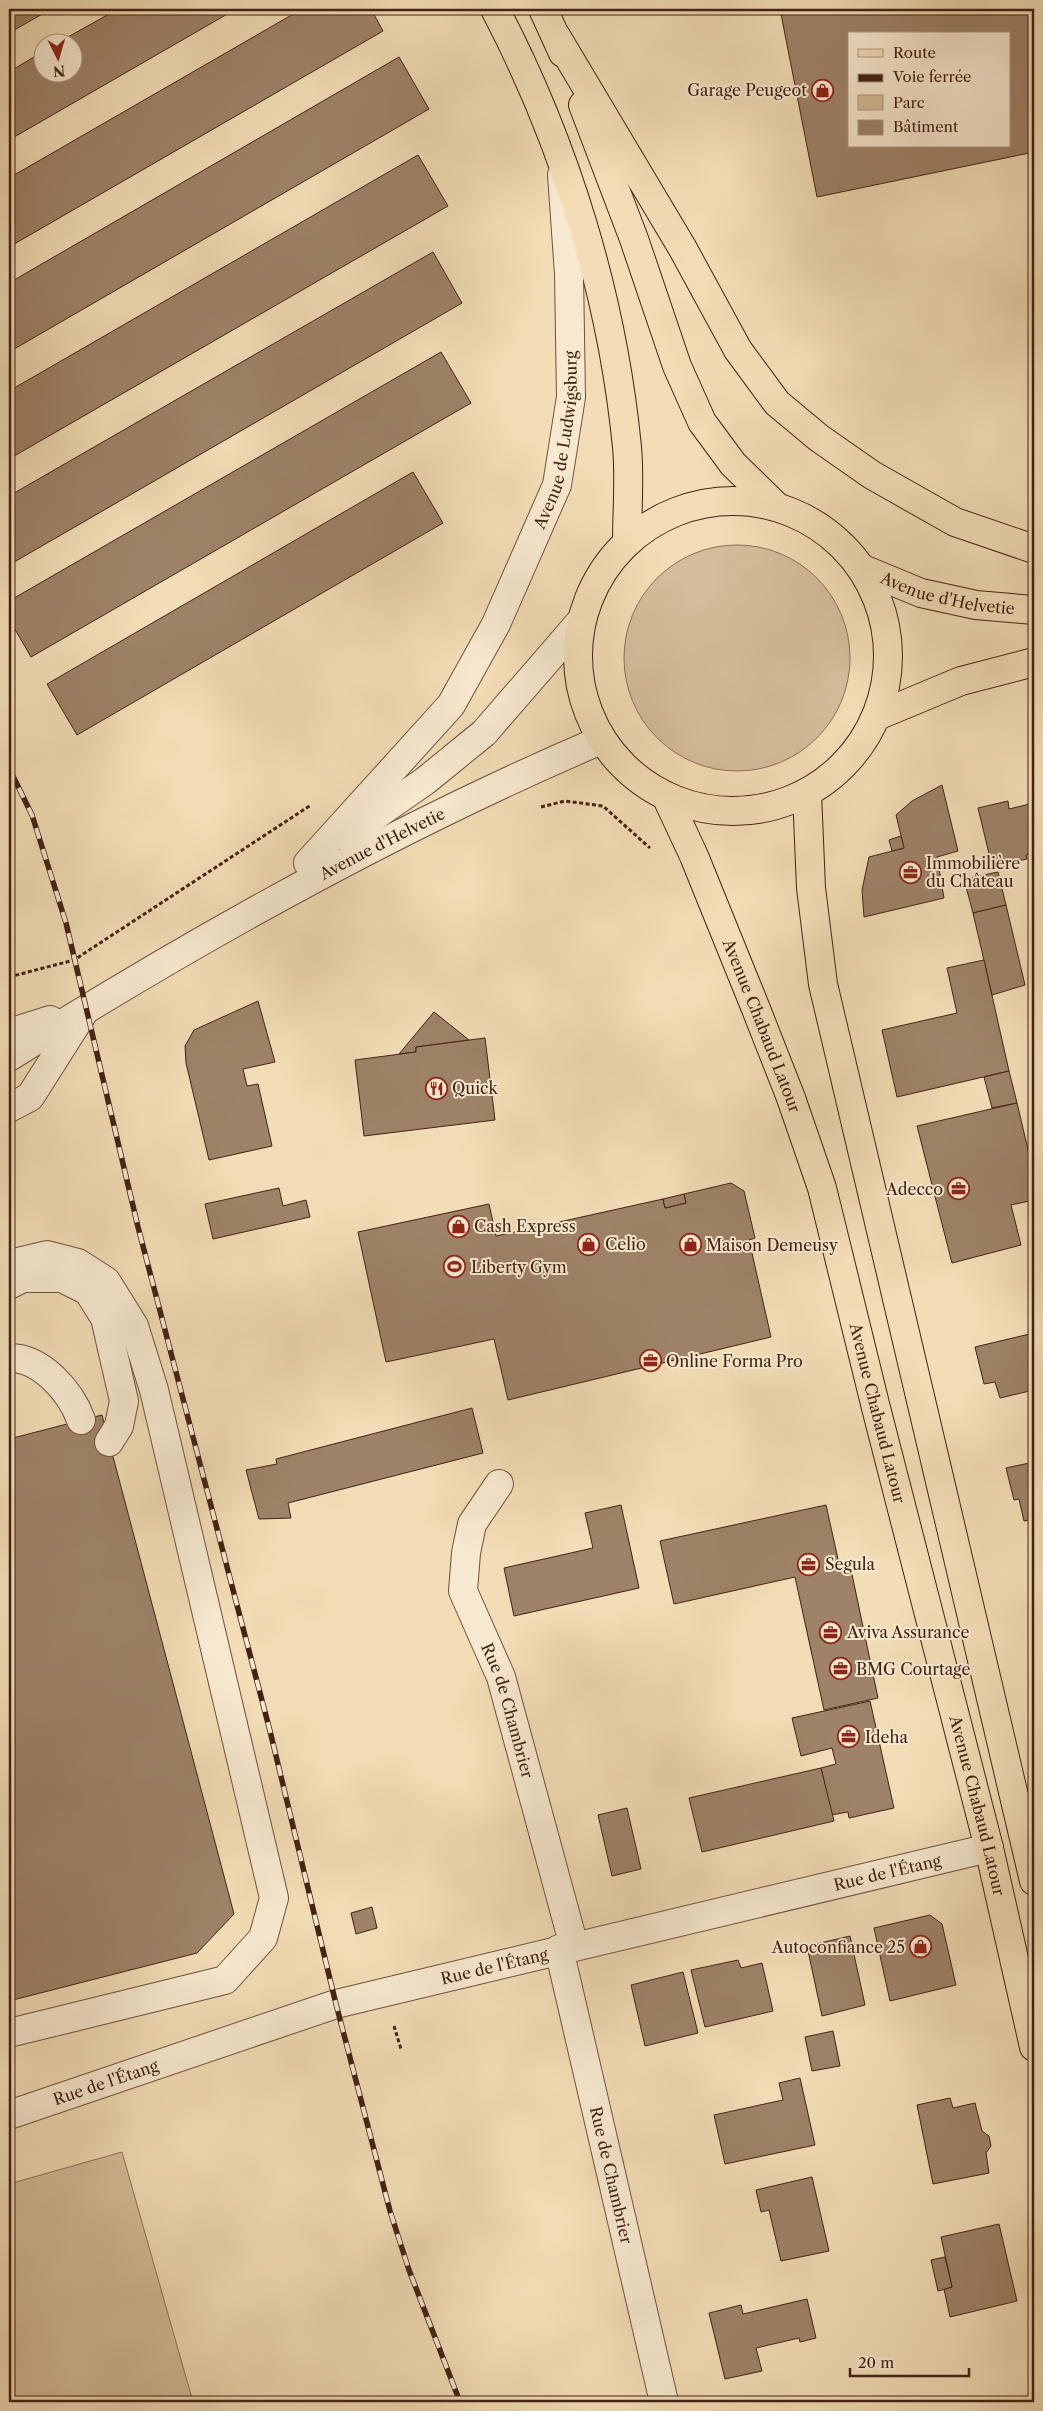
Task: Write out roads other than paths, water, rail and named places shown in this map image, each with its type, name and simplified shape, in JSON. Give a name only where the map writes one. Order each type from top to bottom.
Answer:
[{"type":"main road","name":"Avenue de Ludwigsburg","points":[[495,9],[516,48],[560,152],[605,301],[627,448],[628,542]]},
{"type":"main road","points":[[543,9],[556,36],[634,239],[677,366],[702,422],[733,464],[776,506]]},
{"type":"main road","points":[[556,36],[683,249],[738,350],[777,403],[819,438],[872,475],[955,522],[1034,549]]},
{"type":"main road","points":[[723,500],[776,506],[810,520],[839,542],[863,569],[884,616],[889,667],[877,716],[867,736],[845,766],[807,793],[761,809],[712,810],[666,796],[630,772],[601,740],[584,702],[578,670],[581,620],[598,577],[628,542],[672,513],[723,500]]},
{"type":"main road","name":"Avenue d'Helvetie","points":[[863,569],[921,593],[976,605],[1034,610]]},
{"type":"main road","points":[[877,716],[961,680],[1034,662]]},
{"type":"main road","points":[[807,793],[811,888],[822,984],[1030,1841],[1034,1881]]},
{"type":"main road","name":"Avenue Chabaud Latour","points":[[666,796],[694,856],[756,1009],[791,1098],[822,1188],[878,1417],[989,1848],[1034,2046]]},
{"type":"street","name":"Avenue de Ludwigsburg","points":[[451,705],[496,624],[557,485],[571,396],[570,274],[560,152]]},
{"type":"street","name":"Avenue d'Helvetie","points":[[169,961],[425,781],[484,733],[581,620]]},
{"type":"street","name":"Avenue d'Helvetie","points":[[308,863],[451,705]]},
{"type":"street","name":"Avenue d'Helvetie","points":[[9,1057],[85,1009],[287,892],[506,780],[601,740]]},
{"type":"street","name":"Avenue d'Helvetie","points":[[9,1033],[85,1009]]},
{"type":"street","points":[[9,1108],[30,1097],[85,1009]]},
{"type":"street","points":[[9,1264],[47,1255],[78,1263],[106,1281],[134,1326],[154,1390],[274,1898],[263,1938],[225,1980],[9,2034]]},
{"type":"street","points":[[9,1285],[23,1278],[62,1278],[88,1291],[105,1318],[124,1401],[119,1426],[109,1442]]},
{"type":"street","points":[[9,1358],[37,1367],[53,1378],[75,1404],[81,1420]]},
{"type":"street","name":"Rue de Chambrier","points":[[499,1484],[472,1524],[466,1553],[463,1591],[501,1677],[566,1948],[664,2402]]},
{"type":"street","name":"Rue de l'Étang","points":[[9,2115],[336,2004],[989,1848]]},
{"type":"railway","points":[[9,768],[32,815],[66,923],[138,1227],[270,1731],[336,2004],[390,2211],[409,2270],[460,2402]]},
{"type":"place","name":"Garage Peugeot","points":[[823,90]]},
{"type":"place","name":"Immobilière du Château","points":[[910,872]]},
{"type":"place","name":"Quick","points":[[436,1088]]},
{"type":"place","name":"Adecco","points":[[959,1189]]},
{"type":"place","name":"Cash Express","points":[[458,1226]]},
{"type":"place","name":"Celio","points":[[589,1244]]},
{"type":"place","name":"Maison Demeusy","points":[[690,1245]]},
{"type":"place","name":"Liberty Gym","points":[[455,1267]]},
{"type":"place","name":"Online Forma Pro","points":[[650,1361]]},
{"type":"place","name":"Segula","points":[[809,1564]]},
{"type":"place","name":"Aviva Assurance","points":[[831,1632]]},
{"type":"place","name":"BMG Courtage","points":[[840,1669]]},
{"type":"place","name":"Ideha","points":[[849,1737]]},
{"type":"place","name":"Autoconfiance 25","points":[[921,1947]]}]
